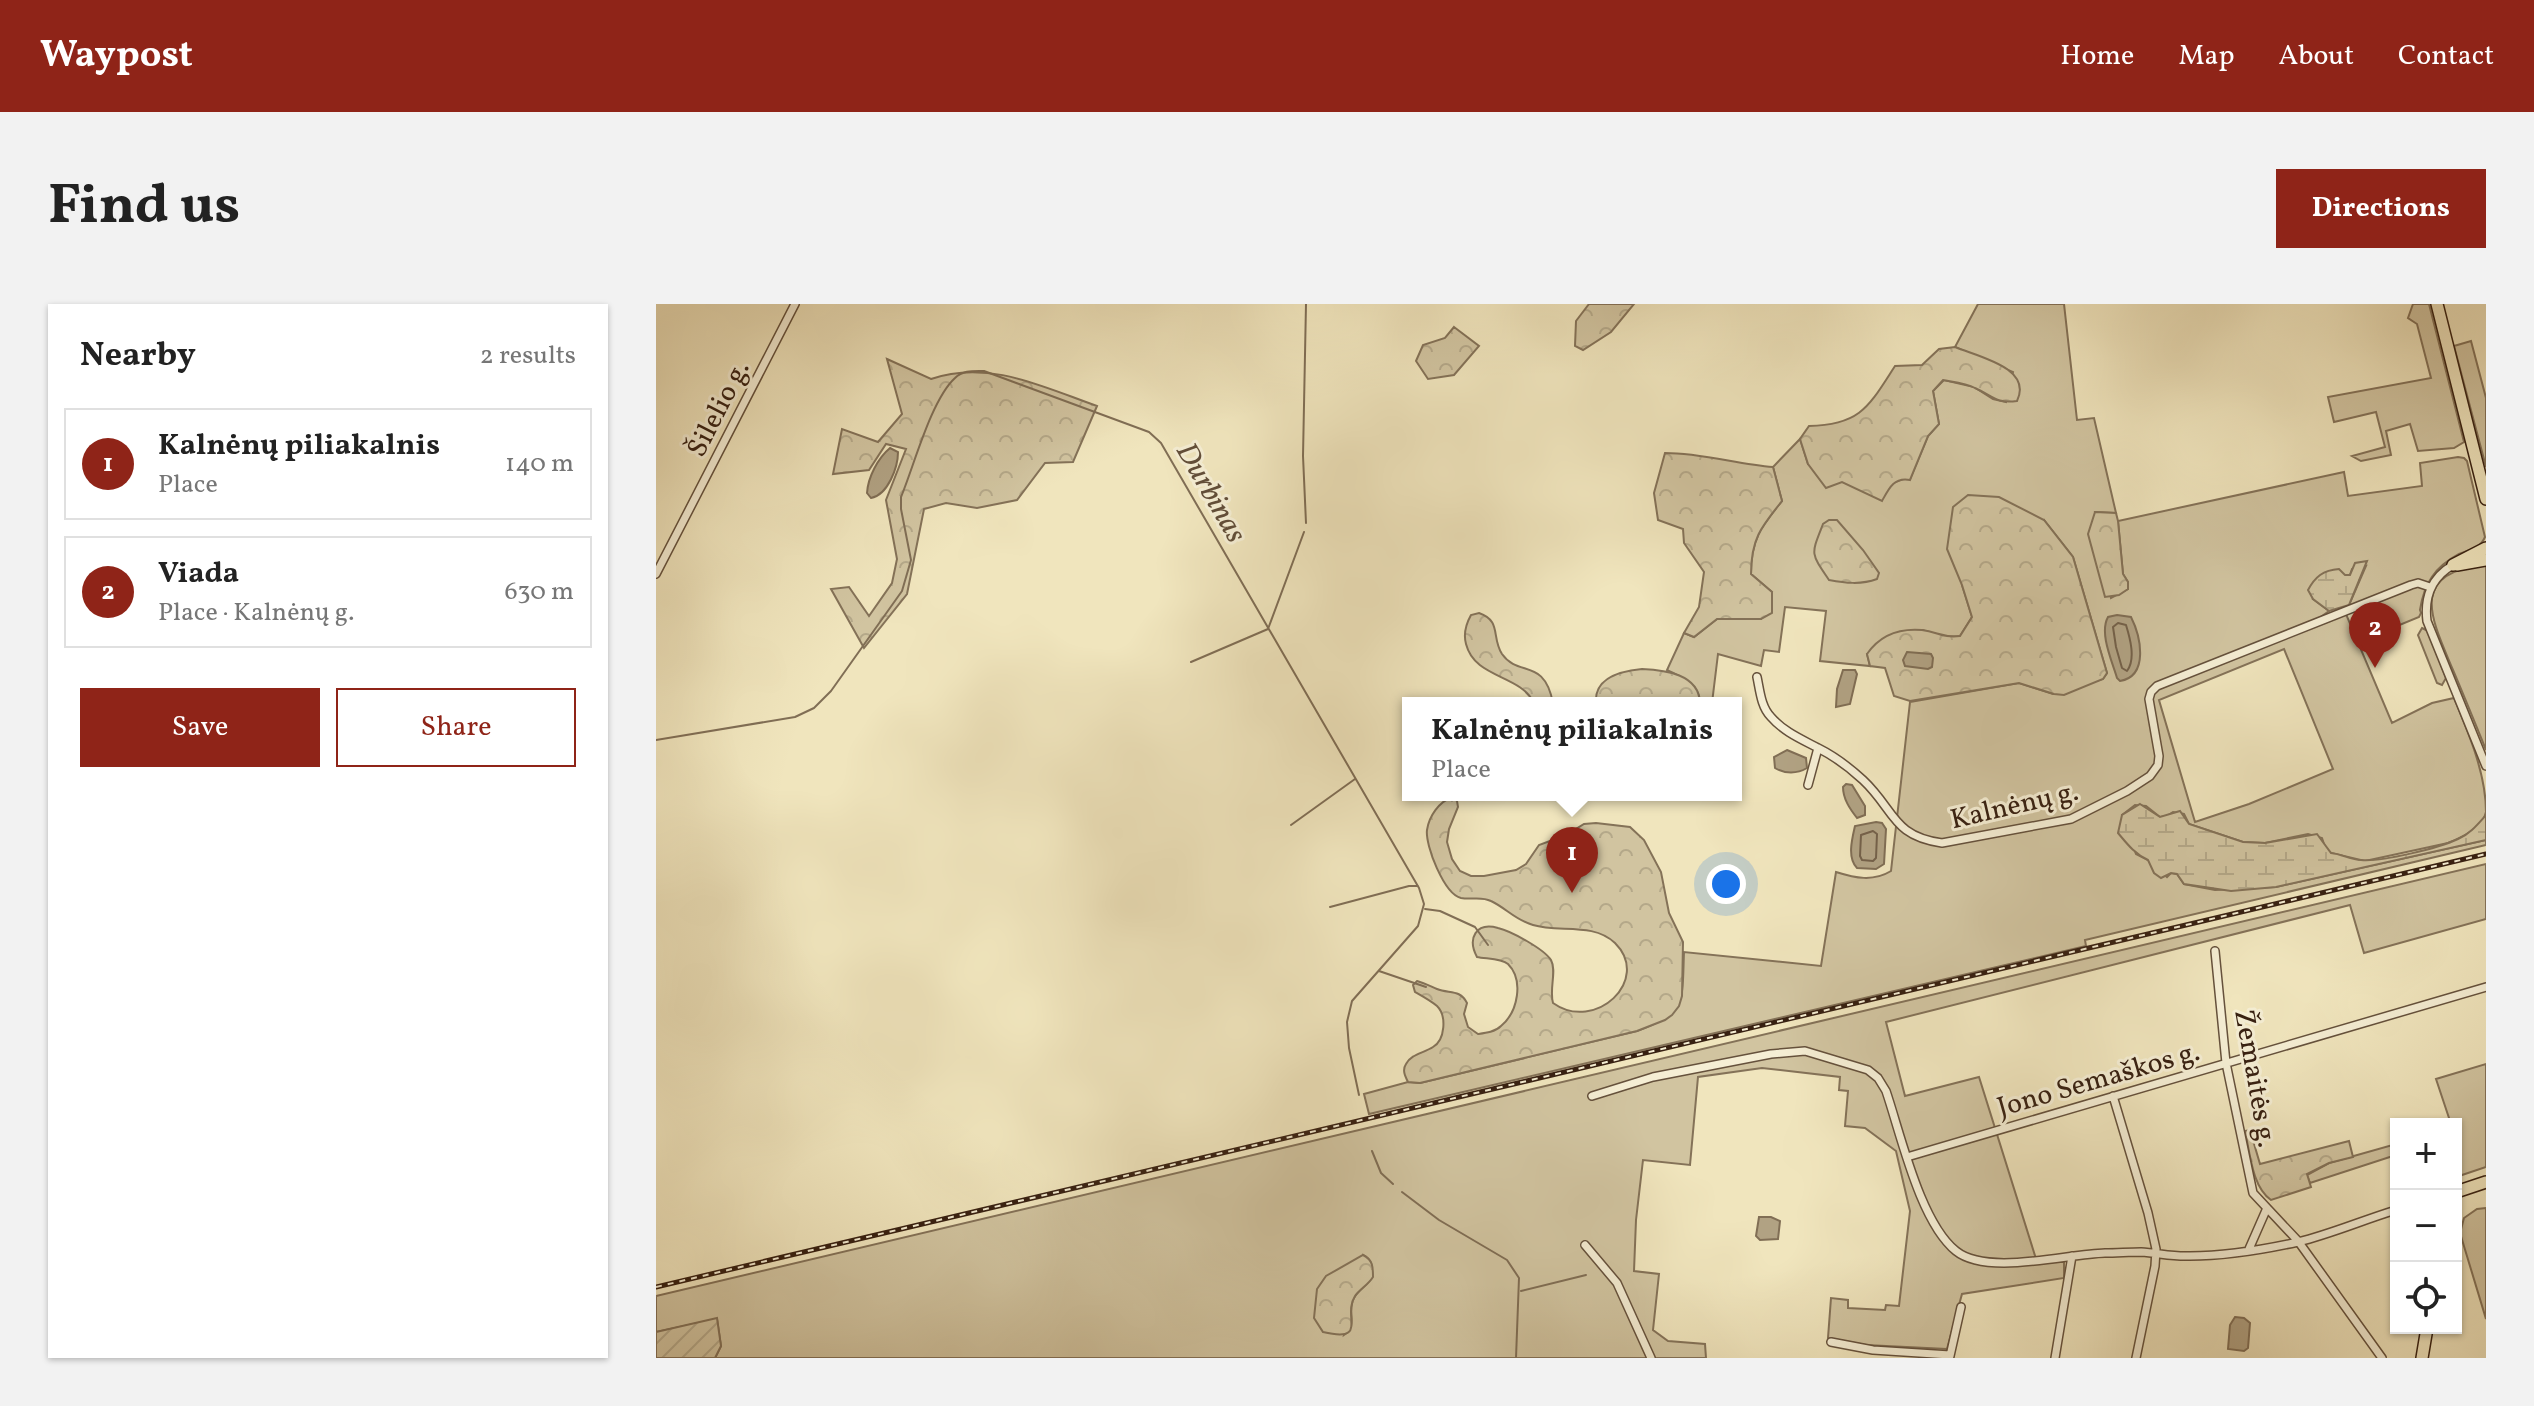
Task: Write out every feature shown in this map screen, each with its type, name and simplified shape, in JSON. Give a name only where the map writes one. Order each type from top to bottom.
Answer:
[{"type":"main road","points":[[2437,304],[2486,499]]},
{"type":"main road","points":[[2453,565],[2486,548]]},
{"type":"main road","points":[[2453,565],[2486,560]]},
{"type":"main road","points":[[2462,1190],[2486,1182]]},
{"type":"main road","points":[[2422,1358],[2426,1334]]},
{"type":"street","name":"Šilelio g.","points":[[656,574],[795,304]]},
{"type":"street","points":[[2453,565],[2442,572],[2430,587],[2427,621],[2486,766]]},
{"type":"street","name":"Kalnėnų g.","points":[[1757,677],[1768,715],[1783,729],[1818,748],[1865,781],[1904,831],[1923,840],[1942,843],[1965,840],[2071,819],[2150,776],[2158,765],[2159,756],[2149,699],[2157,686],[2411,585],[2418,583],[2430,587]]},
{"type":"street","points":[[1808,785],[1818,748]]},
{"type":"street","name":"Žemaitės g.","points":[[2215,951],[2226,1063],[2253,1193],[2298,1241],[2382,1358]]},
{"type":"street","name":"Jono Semaškos g.","points":[[1907,1157],[2486,987]]},
{"type":"street","points":[[1592,1096],[1653,1077],[1739,1059],[1805,1051],[1859,1066],[1878,1078],[1886,1091],[1907,1157],[1938,1230],[1959,1254],[1973,1259],[2007,1262],[2141,1252],[2191,1256],[2298,1241],[2390,1212]]},
{"type":"street","points":[[2113,1096],[2148,1213],[2156,1255],[2136,1358]]},
{"type":"street","points":[[2249,1249],[2267,1208]]},
{"type":"street","points":[[1585,1245],[1617,1283],[1651,1358]]},
{"type":"street","points":[[2055,1358],[2072,1256]]},
{"type":"street","points":[[1831,1342],[1872,1354],[1950,1356],[1961,1307]]},
{"type":"green space","points":[[1589,304],[1634,304],[1611,332],[1583,350],[1575,346],[1576,321]]},
{"type":"green space","points":[[1978,304],[2064,304],[2077,420],[2094,418],[2116,513],[2095,512],[2111,598],[2128,589],[2123,574],[2118,521],[2344,472],[2348,496],[2422,486],[2420,463],[2458,457],[2467,461],[2485,537],[2477,546],[2459,554],[2437,570],[2424,592],[2419,617],[2373,636],[2367,620],[2349,605],[2366,566],[2352,569],[2350,575],[2345,575],[2313,599],[2329,611],[2322,616],[2325,623],[2346,614],[2392,723],[2432,703],[2454,698],[2483,783],[2486,812],[2481,823],[2448,843],[2365,861],[2331,853],[2322,838],[2308,834],[2265,843],[2243,842],[2189,824],[2184,814],[2173,812],[2160,817],[2146,806],[2135,805],[2122,815],[2136,854],[2167,877],[2171,873],[2177,874],[2184,884],[2215,890],[2276,887],[2486,840],[2486,845],[2085,940],[2086,946],[1369,1114],[1364,1094],[1637,1031],[1665,1018],[1678,1004],[1681,994],[1684,952],[1821,966],[1836,872],[1864,878],[1891,871],[1910,702],[2019,683],[2053,694],[2103,679],[2107,673],[2073,557],[2044,520],[1962,585],[1972,617],[1960,636],[1946,638],[1923,630],[1867,654],[1870,666],[1820,661],[1826,611],[1785,607],[1779,652],[1764,650],[1761,666],[1718,654],[1713,697],[1699,697],[1693,686],[1667,670],[1684,633],[1694,637],[1717,619],[1761,619],[1772,592],[1751,574],[1753,551],[1763,526],[1782,501],[1773,467],[1800,439],[1808,464],[1842,482],[1891,484],[1910,479],[1928,436],[1939,424],[1933,391],[1944,380],[1974,387],[1993,399],[2006,402],[2013,372],[1955,347]],"holes":[[[2284,649],[2333,769],[2249,804],[2195,822],[2159,700]]]},
{"type":"green space","points":[[2413,304],[2429,304],[2464,442],[2454,448],[2418,451],[2410,424],[2386,431],[2391,455],[2361,461],[2352,456],[2385,447],[2376,412],[2334,422],[2328,397],[2431,378],[2417,324],[2408,318]]},
{"type":"green space","points":[[1454,327],[1479,346],[1454,375],[1428,379],[1416,361],[1423,345],[1445,338]]},
{"type":"green space","points":[[2471,341],[2486,398],[2486,467],[2454,346]]},
{"type":"green space","points":[[1955,347],[2011,372],[2020,390],[2017,401],[1999,400],[1968,385],[1943,380],[1933,391],[1939,424],[1928,436],[1910,480],[1896,482],[1882,501],[1842,482],[1826,488],[1808,464],[1800,439],[1809,426],[1827,425],[1852,417],[1870,402],[1895,366],[1922,365],[1939,349]]},
{"type":"green space","points":[[887,359],[931,379],[973,372],[994,374],[1036,384],[1097,406],[1073,462],[1045,463],[1017,500],[977,508],[946,503],[924,509],[907,594],[864,648],[831,589],[849,587],[869,616],[892,583],[897,559],[886,500],[906,449],[886,444],[869,470],[833,474],[842,429],[878,442],[902,414]]},
{"type":"green space","points":[[1665,453],[1773,467],[1782,501],[1759,534],[1753,551],[1751,574],[1772,592],[1772,613],[1761,619],[1717,619],[1694,637],[1684,633],[1699,607],[1704,572],[1684,543],[1683,529],[1658,520],[1654,493]]},
{"type":"green space","points":[[1968,495],[1999,497],[2044,520],[2073,557],[2107,673],[2103,679],[2064,695],[2019,683],[1910,701],[1894,696],[1885,668],[1870,666],[1867,654],[1890,634],[1913,630],[1960,636],[1972,617],[1947,549],[1953,507]]},
{"type":"green space","points":[[2095,512],[2116,513],[2123,574],[2128,582],[2128,589],[2119,595],[2105,597],[2088,534]]},
{"type":"green space","points":[[1837,520],[1863,550],[1879,573],[1877,579],[1853,583],[1829,580],[1814,553],[1823,524]]},
{"type":"green space","points":[[2367,561],[2349,605],[2329,611],[2313,599],[2308,590],[2320,575],[2339,569],[2350,575],[2355,563]]},
{"type":"green space","points":[[2484,565],[2486,750],[2438,634],[2432,602],[2435,589],[2444,578],[2460,570]]},
{"type":"green space","points":[[1479,613],[1491,620],[1502,654],[1509,661],[1544,679],[1551,697],[1529,697],[1519,686],[1478,664],[1465,640],[1471,615]]},
{"type":"green space","points":[[2422,628],[2428,631],[2446,678],[2442,685],[2437,683],[2418,635]]},
{"type":"green space","points":[[1642,669],[1679,676],[1694,686],[1699,697],[1597,697],[1604,681]]},
{"type":"green space","points":[[1457,801],[1447,842],[1460,871],[1471,876],[1516,870],[1526,864],[1539,845],[1584,824],[1630,827],[1644,840],[1661,872],[1669,913],[1683,942],[1682,996],[1672,1015],[1637,1031],[1420,1083],[1408,1082],[1404,1071],[1406,1064],[1437,1044],[1443,1028],[1437,1006],[1415,992],[1413,985],[1417,981],[1461,996],[1467,1003],[1464,1014],[1468,1027],[1478,1034],[1499,1028],[1512,1013],[1517,996],[1513,971],[1505,962],[1477,957],[1474,950],[1473,938],[1484,927],[1504,930],[1542,951],[1551,960],[1553,969],[1553,1003],[1569,1011],[1601,1007],[1614,998],[1623,986],[1627,972],[1625,957],[1615,943],[1597,932],[1533,925],[1487,900],[1455,895],[1442,879],[1427,837],[1430,820],[1443,802]]},
{"type":"green space","points":[[2140,804],[2160,817],[2180,811],[2189,824],[2243,842],[2265,843],[2317,834],[2331,853],[2357,860],[2396,857],[2449,843],[2474,828],[2486,815],[2486,840],[2276,887],[2231,891],[2184,884],[2177,874],[2171,873],[2161,878],[2154,873],[2148,860],[2135,852],[2118,833],[2122,815]]},
{"type":"green space","points":[[2486,864],[2486,919],[2364,953],[2350,905],[1886,1022],[1905,1096],[1979,1077],[2037,1262],[2064,1262],[2064,1278],[1962,1294],[1947,1349],[1866,1345],[1828,1338],[1831,1298],[1848,1300],[1848,1308],[1885,1310],[1886,1305],[1899,1306],[1910,1211],[1896,1151],[1865,1128],[1845,1126],[1848,1091],[1839,1090],[1840,1077],[1762,1068],[1698,1077],[1690,1165],[1643,1160],[1634,1271],[1659,1274],[1653,1330],[1668,1341],[1705,1344],[1706,1358],[715,1358],[721,1346],[717,1319],[656,1332],[656,1296]],"holes":[[[1363,1255],[1369,1259],[1372,1277],[1354,1298],[1351,1327],[1344,1335]]]},
{"type":"green space","points":[[2486,1064],[2486,1167],[2462,1175],[2462,1118],[2449,1118],[2436,1079]]},
{"type":"green space","points":[[2250,1130],[2260,1164],[2349,1141],[2353,1157],[2329,1163],[2307,1174],[2311,1187],[2271,1200],[2260,1187],[2253,1169],[2245,1131]]},
{"type":"green space","points":[[2390,1146],[2390,1157],[2310,1183],[2307,1175],[2329,1163]]},
{"type":"green space","points":[[2486,1208],[2486,1319],[2462,1240],[2464,1218],[2477,1209]]},
{"type":"green space","points":[[1363,1255],[1372,1264],[1373,1277],[1355,1296],[1350,1331],[1346,1334],[1323,1332],[1314,1318],[1317,1289],[1326,1276]]},
{"type":"green space","points":[[717,1318],[721,1346],[715,1358],[656,1358],[656,1332]]},
{"type":"water","points":[[890,448],[898,452],[894,472],[882,492],[871,498],[867,493],[872,474]]},
{"type":"water","points":[[2108,617],[2131,617],[2140,645],[2139,664],[2135,672],[2120,681],[2105,631]]},
{"type":"water","points":[[1907,652],[1931,654],[1932,667],[1905,666],[1903,660]]},
{"type":"water","points":[[1843,670],[1855,670],[1857,674],[1850,704],[1836,707],[1837,689]]},
{"type":"water","points":[[1787,750],[1806,758],[1807,768],[1791,772],[1775,768],[1774,757]]},
{"type":"water","points":[[1846,784],[1852,785],[1865,806],[1865,815],[1857,818],[1849,807],[1843,791]]},
{"type":"water","points":[[1882,823],[1886,829],[1884,864],[1876,869],[1857,868],[1851,854],[1855,826]]},
{"type":"water","points":[[1759,1217],[1780,1221],[1778,1239],[1760,1240],[1756,1236]]},
{"type":"water","points":[[2235,1317],[2244,1318],[2250,1323],[2248,1348],[2244,1351],[2228,1349],[2230,1325]]},
{"type":"waterway","points":[[1306,304],[1303,456],[1306,523]]},
{"type":"waterway","name":"Durbinas","points":[[656,740],[795,717],[814,708],[831,691],[902,591],[911,560],[901,497],[938,402],[958,375],[984,371],[1149,432],[1161,443],[1419,888],[1424,904],[1418,926],[1352,1001],[1347,1022],[1359,1095]]},
{"type":"waterway","points":[[1191,662],[1268,629],[1304,532]]},
{"type":"waterway","points":[[1291,825],[1355,779]]},
{"type":"waterway","points":[[1330,907],[1418,886]]},
{"type":"waterway","points":[[1425,909],[1440,911],[1475,927],[1488,945]]},
{"type":"waterway","points":[[1379,971],[1426,987]]},
{"type":"waterway","name":"Durbinas","points":[[1372,1151],[1381,1173],[1393,1184]]},
{"type":"waterway","name":"Durbinas","points":[[1402,1192],[1439,1220],[1507,1260],[1519,1278],[1516,1358]]},
{"type":"waterway","points":[[1521,1291],[1586,1275]]},
{"type":"railway","points":[[656,1287],[2486,854]]},
{"type":"place","name":"Viada","points":[[2375,668]]},
{"type":"place","name":"Kalnėnų piliakalnis","points":[[1572,893]]}]
